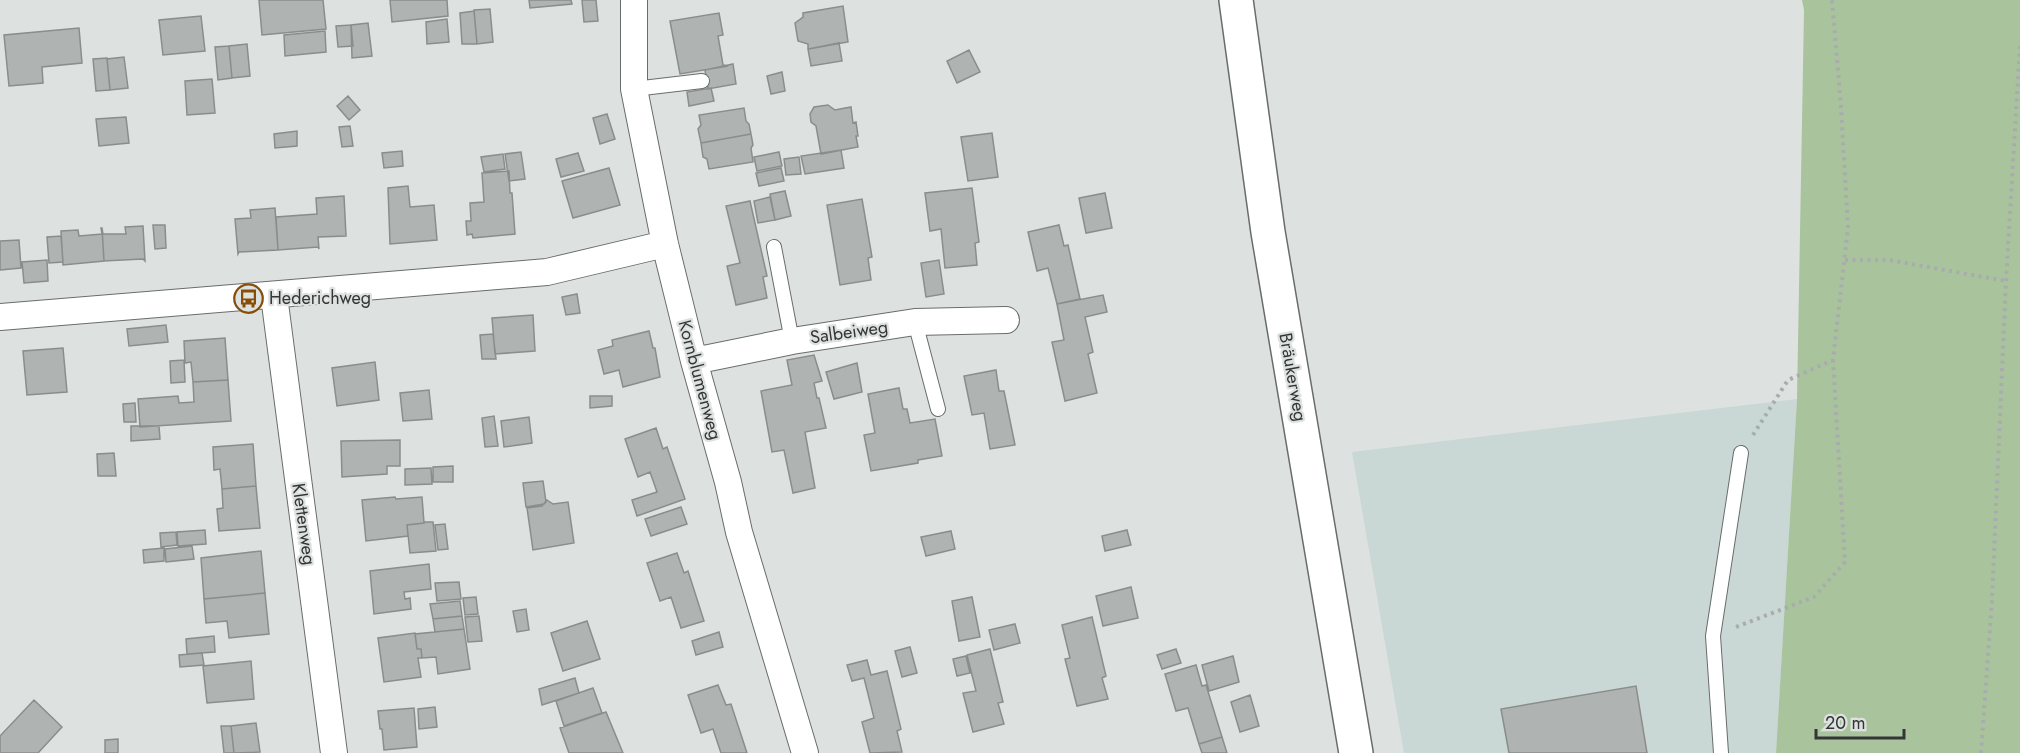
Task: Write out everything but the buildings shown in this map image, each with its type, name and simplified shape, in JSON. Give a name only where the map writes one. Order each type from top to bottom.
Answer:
[{"type":"main road","name":"Bräukerweg","points":[[1236,0],[1268,232],[1356,753]]},
{"type":"street","name":"Kornblumenweg","points":[[634,0],[634,89],[665,244],[739,532],[805,753]]},
{"type":"street","points":[[0,317],[547,272],[665,244]]},
{"type":"street","name":"Klettenweg","points":[[274,296],[334,753]]},
{"type":"street","name":"Salbeiweg","points":[[694,361],[792,341],[915,322],[1006,320]]},
{"type":"lane","points":[[634,89],[702,81]]},
{"type":"lane","points":[[774,247],[792,341]]},
{"type":"lane","points":[[915,322],[938,409]]},
{"type":"lane","points":[[1721,753],[1713,636],[1741,453]]},
{"type":"path","points":[[1713,636],[1814,597],[1845,562],[1833,360],[1845,260],[1847,215],[1832,0]]},
{"type":"path","points":[[1982,753],[2020,45]]},
{"type":"path","points":[[1845,260],[1889,260],[2006,281]]},
{"type":"path","points":[[1741,453],[1788,380],[1833,360]]},
{"type":"shaded area","points":[[1797,399],[1776,753],[1404,753],[1352,452]]},
{"type":"green space","points":[[1802,0],[2020,0],[2020,753],[1776,753],[1797,399],[1804,10]]},
{"type":"place","name":"Hederichweg","points":[[248,298]]}]
